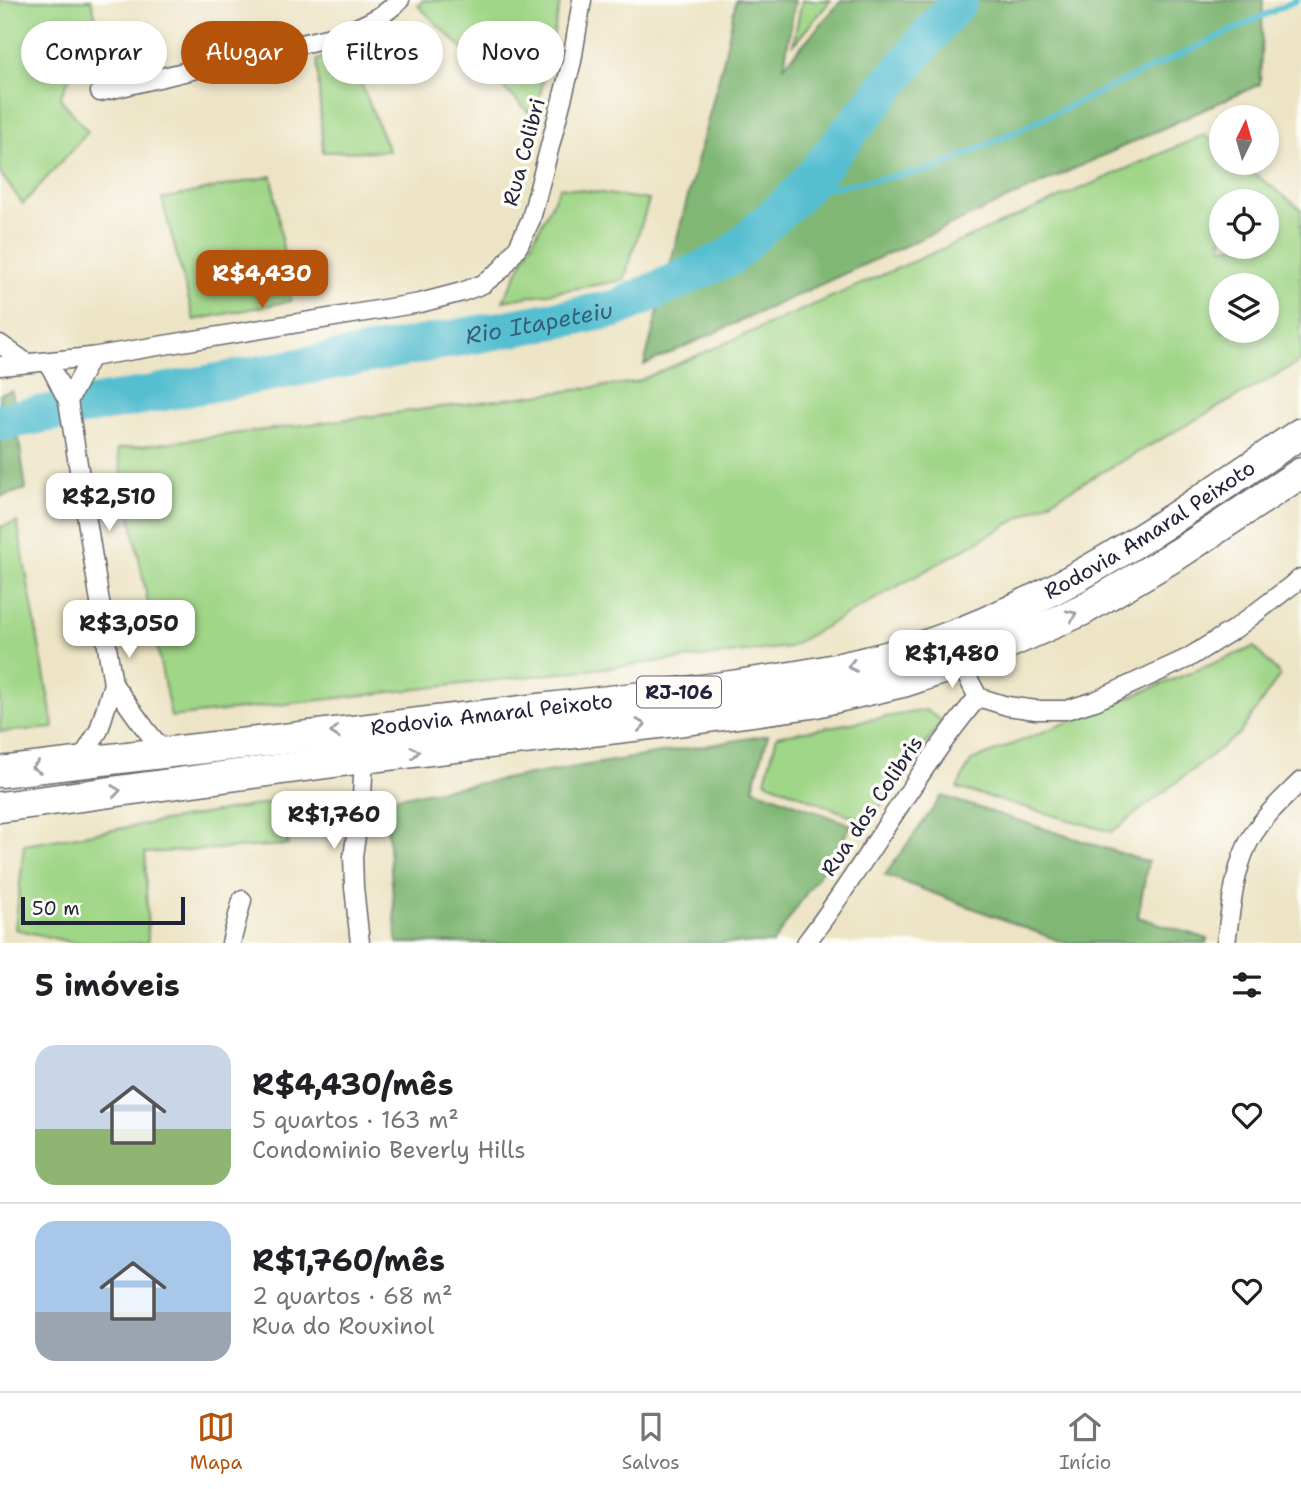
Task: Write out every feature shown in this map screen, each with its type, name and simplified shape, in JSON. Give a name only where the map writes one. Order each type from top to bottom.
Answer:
[{"type":"highway","name":"Rodovia Amaral Peixoto","points":[[0,772],[803,677],[879,659],[940,640],[1022,606],[1087,571],[1301,433]]},
{"type":"highway","name":"Rodovia Amaral Peixoto","points":[[0,807],[364,758],[812,703],[903,682],[960,663],[1081,611],[1178,554],[1301,473]]},
{"type":"street","points":[[100,92],[339,35],[384,15],[400,0]]},
{"type":"street","name":"Rua Colibri","points":[[91,357],[420,303],[483,284],[502,269],[519,245],[531,219],[572,61],[582,0]]},
{"type":"street","points":[[0,344],[27,363]]},
{"type":"street","points":[[0,366],[91,357]]},
{"type":"street","points":[[69,404],[91,357]]},
{"type":"street","points":[[48,362],[69,404],[113,684],[99,730],[80,762]]},
{"type":"street","points":[[960,663],[978,697],[1007,706],[1066,710],[1095,701],[1188,658],[1236,628],[1301,578]]},
{"type":"street","points":[[113,684],[164,751]]},
{"type":"street","name":"Rua dos Colibris","points":[[806,943],[934,754],[978,697]]},
{"type":"street","points":[[360,943],[353,856],[364,758]]},
{"type":"street","points":[[1226,943],[1237,880],[1252,836],[1266,816],[1301,781]]},
{"type":"street","points":[[231,943],[242,901]]},
{"type":"green space","points":[[0,0],[91,0],[97,21],[21,21],[21,84],[67,84],[60,98],[88,132],[23,204],[0,173]]},
{"type":"green space","points":[[423,0],[561,0],[556,21],[457,21],[457,43],[443,30],[443,21],[434,21],[418,6]]},
{"type":"green space","points":[[736,0],[795,0],[784,66],[842,0],[1263,0],[1260,84],[644,365],[724,58]]},
{"type":"green space","points":[[802,0],[831,0],[793,45]]},
{"type":"green space","points":[[322,58],[322,84],[361,84],[389,151],[323,152],[317,60]]},
{"type":"green space","points":[[499,84],[542,84],[535,118]]},
{"type":"green space","points":[[1204,135],[1209,139],[1209,175],[1256,175],[1274,189],[1209,189],[1209,259],[1279,259],[1279,192],[1301,209],[1301,361],[789,647],[171,717],[117,449],[636,382]]},
{"type":"green space","points":[[272,176],[291,301],[194,320],[162,199]]},
{"type":"green space","points":[[560,187],[649,200],[624,280],[503,301]]},
{"type":"green space","points":[[12,391],[26,489],[0,497],[0,394]]},
{"type":"green space","points":[[17,522],[54,728],[0,732],[0,527]]},
{"type":"green space","points":[[1254,647],[1280,675],[1240,733],[1112,832],[957,788],[971,761]]},
{"type":"green space","points":[[926,710],[942,721],[868,823],[765,781],[777,736]]},
{"type":"green space","points":[[768,735],[753,788],[852,825],[773,943],[397,943],[385,799]]},
{"type":"green space","points":[[942,796],[1148,862],[1138,917],[1208,939],[1207,943],[1065,943],[885,875]]},
{"type":"green space","points":[[286,800],[288,845],[145,853],[148,943],[74,943],[15,929],[24,845]]},
{"type":"waterway","name":"Rio Itapeteiu","points":[[0,422],[615,309],[730,257],[799,193],[959,0]]},
{"type":"waterway","points":[[799,193],[935,169],[1297,0]]}]
